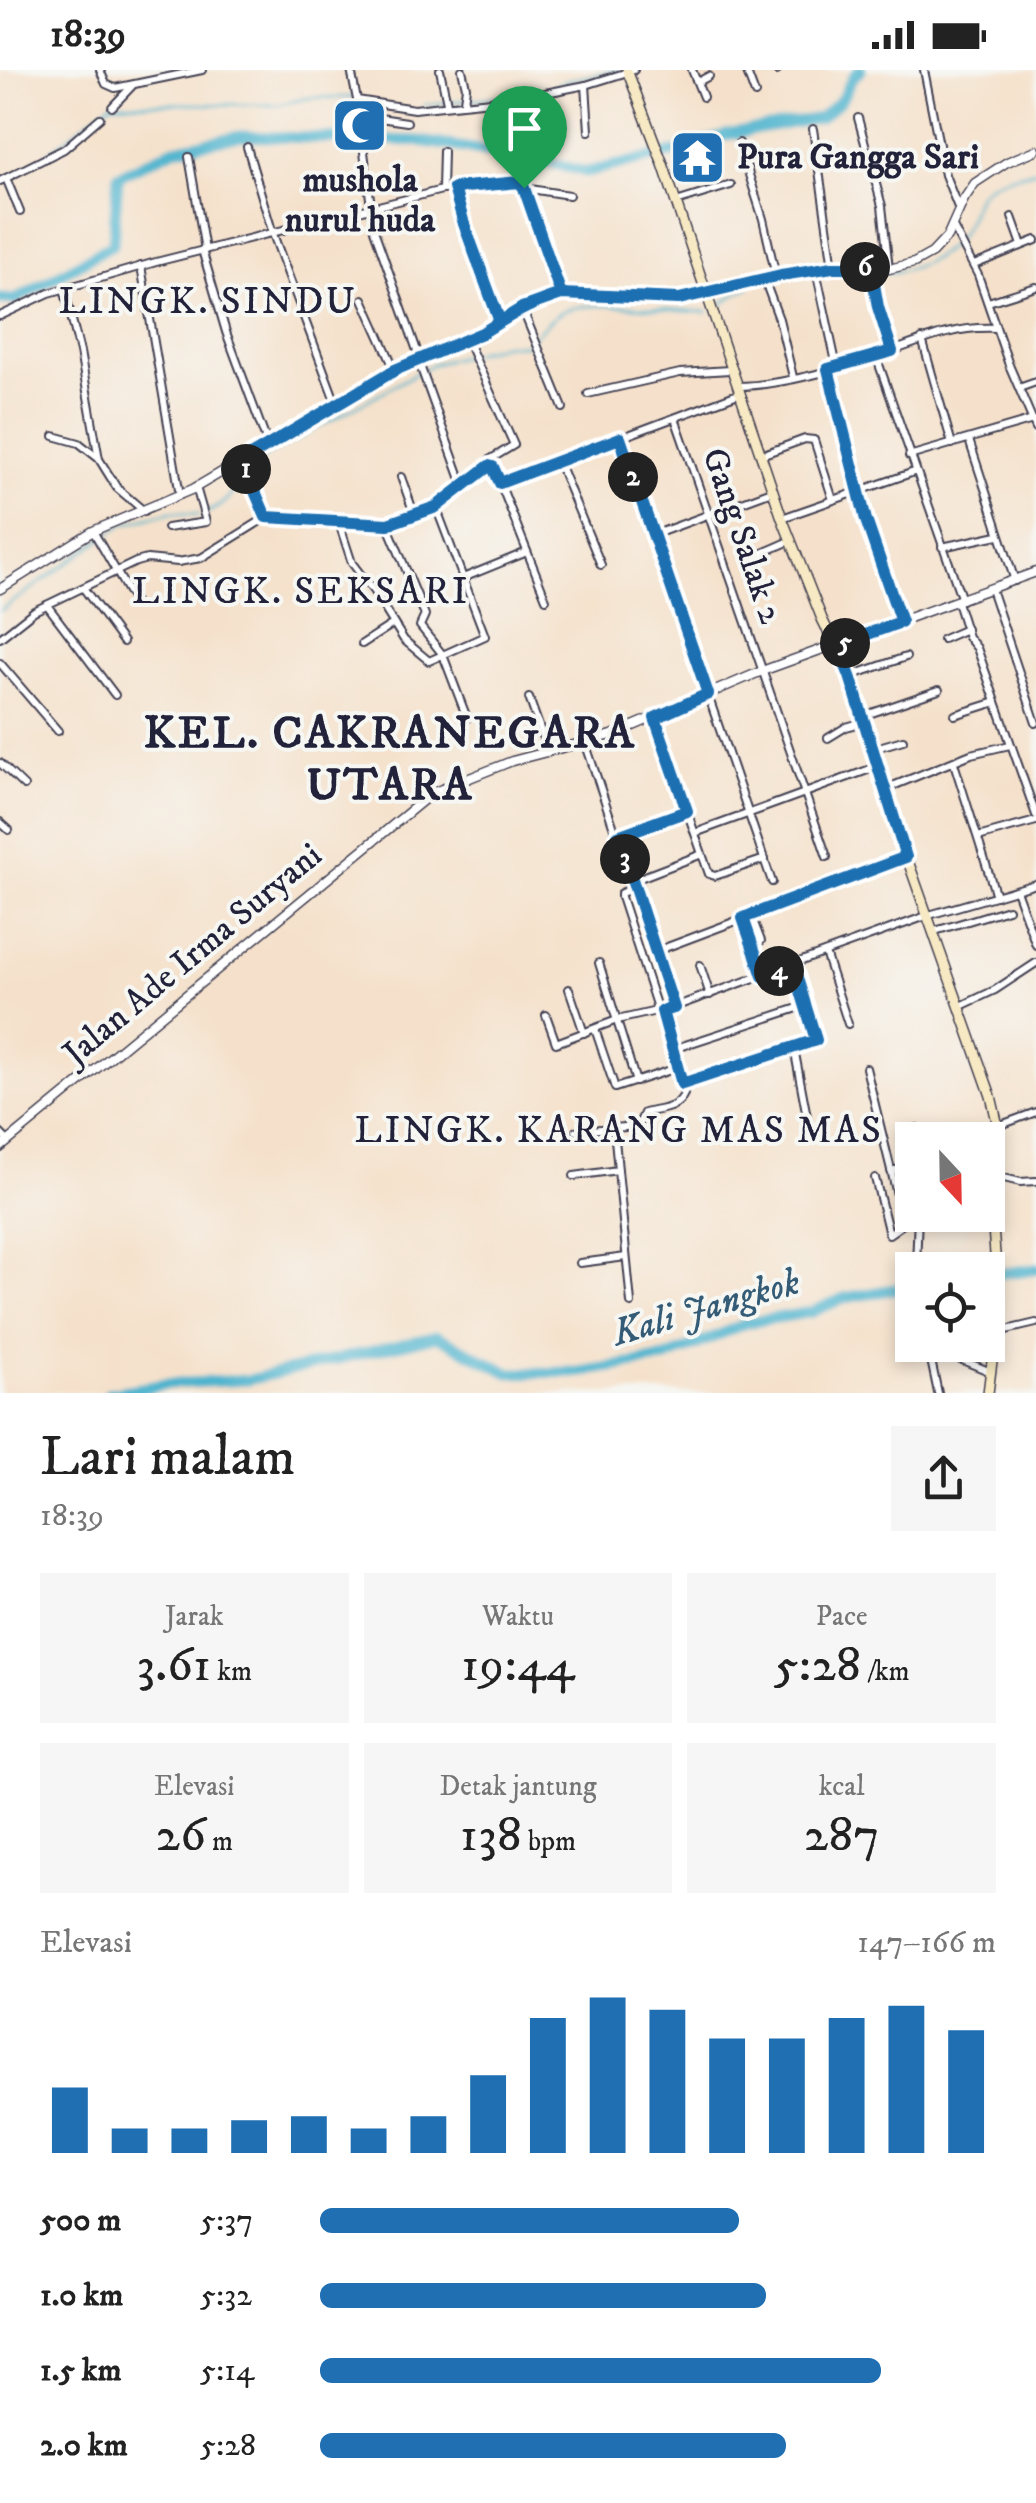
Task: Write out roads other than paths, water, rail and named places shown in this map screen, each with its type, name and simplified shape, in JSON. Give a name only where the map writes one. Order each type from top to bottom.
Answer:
[{"type":"main road","points":[[629,71],[790,542],[850,676],[883,790],[962,1006],[997,1122]]},
{"type":"main road","points":[[988,1393],[993,1362]]},
{"type":"street","points":[[100,70],[106,84],[122,92]]},
{"type":"street","points":[[112,106],[132,86],[202,70]]},
{"type":"street","points":[[351,70],[358,98],[414,109],[464,98],[527,97],[629,71]]},
{"type":"street","points":[[440,70],[447,101]]},
{"type":"street","points":[[462,70],[464,98]]},
{"type":"street","points":[[692,70],[703,97]]},
{"type":"street","points":[[746,70],[756,94]]},
{"type":"street","points":[[924,70],[945,176],[959,210]]},
{"type":"street","points":[[698,82],[709,76]]},
{"type":"street","points":[[586,85],[589,131]]},
{"type":"street","points":[[495,99],[496,128]]},
{"type":"street","points":[[407,122],[366,116],[363,143],[371,210],[384,261],[463,485]]},
{"type":"street","points":[[20,212],[3,180],[64,149],[100,118]]},
{"type":"street","points":[[858,118],[882,206],[889,269]]},
{"type":"street","points":[[813,130],[833,267]]},
{"type":"street","points":[[739,143],[776,276]]},
{"type":"street","points":[[246,148],[336,406]]},
{"type":"street","points":[[0,589],[144,510],[245,467],[268,446],[395,370],[468,344],[522,308],[561,294],[664,299],[706,295],[776,276],[817,273],[833,267],[872,270],[908,266],[926,257],[954,229],[967,193],[980,179],[1015,157],[1036,150]]},
{"type":"street","points":[[442,190],[443,152]]},
{"type":"street","points":[[189,157],[204,250],[226,332],[268,446]]},
{"type":"street","points":[[0,316],[64,288],[141,266],[442,190],[520,182],[561,294]]},
{"type":"street","points":[[676,202],[730,185]]},
{"type":"street","points":[[454,188],[500,322]]},
{"type":"street","points":[[524,188],[570,196]]},
{"type":"street","points":[[1012,217],[1022,245]]},
{"type":"street","points":[[909,456],[1034,424],[974,265],[954,229]]},
{"type":"street","points":[[974,265],[1036,240]]},
{"type":"street","points":[[141,266],[180,495]]},
{"type":"street","points":[[872,270],[878,307],[892,351]]},
{"type":"street","points":[[817,273],[832,368],[859,492],[901,622]]},
{"type":"street","points":[[765,282],[780,319],[793,378]]},
{"type":"street","points":[[64,288],[99,459]]},
{"type":"street","points":[[988,302],[1036,288]]},
{"type":"street","points":[[363,299],[395,370]]},
{"type":"street","points":[[522,308],[563,408]]},
{"type":"street","points":[[500,483],[675,418],[737,390],[876,356],[956,328],[996,328]]},
{"type":"street","points":[[922,339],[952,444]]},
{"type":"street","points":[[468,344],[514,446],[491,459],[491,466],[546,599]]},
{"type":"street","points":[[876,356],[966,629],[977,648],[1036,815],[978,837]]},
{"type":"street","points":[[588,394],[680,373],[730,370]]},
{"type":"street","points":[[1019,388],[1036,382]]},
{"type":"street","name":"Gang Salak 2","points":[[675,418],[827,856]]},
{"type":"street","points":[[54,436],[79,442],[99,459],[117,488],[144,510]]},
{"type":"street","points":[[620,438],[772,882]]},
{"type":"street","points":[[760,456],[805,439],[814,440],[834,500]]},
{"type":"street","points":[[969,440],[1014,580]]},
{"type":"street","points":[[558,462],[601,565]]},
{"type":"street","points":[[0,638],[47,606],[143,560],[172,562],[200,558],[266,517],[388,524],[436,507],[491,466]]},
{"type":"street","points":[[245,467],[266,517]]},
{"type":"street","points":[[782,518],[914,472]]},
{"type":"street","points":[[401,477],[415,516]]},
{"type":"street","points":[[168,528],[206,522],[196,487]]},
{"type":"street","points":[[654,535],[772,491]]},
{"type":"street","points":[[339,522],[352,564],[404,640],[424,660],[480,640],[484,634],[436,507]]},
{"type":"street","points":[[388,524],[425,615],[420,626],[444,655],[467,718]]},
{"type":"street","points":[[942,547],[998,536]]},
{"type":"street","points":[[98,537],[134,602]]},
{"type":"street","points":[[758,555],[790,542]]},
{"type":"street","points":[[463,578],[527,552]]},
{"type":"street","name":"Jalan Ade Irma Suryani","points":[[0,1148],[420,801],[474,774],[655,718],[762,671],[1036,572]]},
{"type":"street","points":[[84,589],[123,642]]},
{"type":"street","points":[[992,589],[1036,723]]},
{"type":"street","points":[[47,606],[115,695]]},
{"type":"street","points":[[362,644],[393,624]]},
{"type":"street","points":[[943,639],[966,629]]},
{"type":"street","points":[[850,676],[906,658]]},
{"type":"street","points":[[0,663],[58,730]]},
{"type":"street","points":[[828,738],[864,719],[939,690]]},
{"type":"street","points":[[529,698],[548,751]]},
{"type":"street","points":[[955,716],[996,702]]},
{"type":"street","points":[[655,718],[708,873],[715,876],[764,859]]},
{"type":"street","points":[[872,749],[903,740]]},
{"type":"street","points":[[585,742],[674,1008]]},
{"type":"street","points":[[883,790],[970,754],[1010,746]]},
{"type":"street","points":[[0,763],[24,786]]},
{"type":"street","points":[[954,763],[996,896]]},
{"type":"street","points":[[696,834],[876,768]]},
{"type":"street","points":[[618,836],[687,811]]},
{"type":"street","points":[[0,822],[9,830]]},
{"type":"street","points":[[576,1132],[639,1126],[644,1113],[676,1105],[684,1094],[621,893],[702,854]]},
{"type":"street","points":[[654,952],[906,857]]},
{"type":"street","points":[[546,1015],[555,1043],[618,1020],[674,1008],[929,915],[1036,884]]},
{"type":"street","points":[[1016,890],[1036,945]]},
{"type":"street","points":[[935,930],[1008,909]]},
{"type":"street","points":[[747,917],[761,941]]},
{"type":"street","points":[[747,917],[763,976]]},
{"type":"street","points":[[825,953],[848,1024]]},
{"type":"street","points":[[962,1006],[995,990],[1036,962]]},
{"type":"street","points":[[598,963],[636,1082]]},
{"type":"street","points":[[700,965],[710,995]]},
{"type":"street","points":[[682,1084],[816,1040],[793,965]]},
{"type":"street","points":[[569,989],[584,1033]]},
{"type":"street","points":[[672,1049],[807,1005]]},
{"type":"street","points":[[594,1029],[613,1088],[677,1068]]},
{"type":"street","points":[[794,1048],[808,1122]]},
{"type":"street","points":[[866,1068],[895,1187]]},
{"type":"street","points":[[1005,1123],[1036,1112]]},
{"type":"street","points":[[614,1129],[631,1303]]},
{"type":"street","points":[[0,1133],[8,1141]]},
{"type":"street","points":[[574,1176],[618,1170]]},
{"type":"street","points":[[891,1171],[895,1170]]},
{"type":"street","points":[[875,1178],[889,1234],[895,1229]]},
{"type":"street","points":[[1005,1178],[1036,1181]]},
{"type":"street","points":[[580,1263],[626,1257]]},
{"type":"street","points":[[1005,1331],[1036,1324]]},
{"type":"street","points":[[931,1362],[938,1393]]},
{"type":"street","points":[[967,1362],[991,1372]]},
{"type":"waterway","points":[[544,90],[569,80],[620,70]]},
{"type":"waterway","points":[[0,299],[15,300],[113,244],[118,176],[174,149],[240,136],[419,141],[526,157],[586,172],[681,151],[726,135],[820,118],[841,100],[861,70]]},
{"type":"waterway","points":[[425,105],[531,93]]},
{"type":"waterway","points":[[46,155],[111,103],[277,105],[308,98],[354,97]]},
{"type":"waterway","points":[[880,272],[918,266],[941,253],[960,235],[984,189],[1002,179],[1036,170]]},
{"type":"waterway","points":[[715,310],[749,287]]},
{"type":"waterway","points":[[249,466],[433,364],[505,344],[525,345],[556,316],[572,308],[609,306],[707,312]]},
{"type":"waterway","points":[[207,512],[230,496],[244,472]]},
{"type":"waterway","points":[[0,611],[123,524],[171,512],[199,515]]},
{"type":"waterway","name":"Kali Jangkok","points":[[1005,1273],[1036,1269]]},
{"type":"waterway","name":"Kali Jangkok","points":[[109,1393],[166,1384],[248,1380],[437,1336],[509,1373],[580,1372],[666,1358],[746,1323],[812,1312],[844,1298],[895,1289]]},
{"type":"place","name":"mushola nurul huda","points":[[360,125]]},
{"type":"place","name":"Pura Gangga Sari","points":[[698,158]]},
{"type":"district","name":"LINGK. SINDU","points":[[208,302]]},
{"type":"district","name":"LINGK. SEKSARI","points":[[301,592]]},
{"type":"district","name":"KEL. CAKRANEGARA UTARA","points":[[390,760]]},
{"type":"district","name":"LINGK. KARANG MAS MAS","points":[[619,1131]]}]
